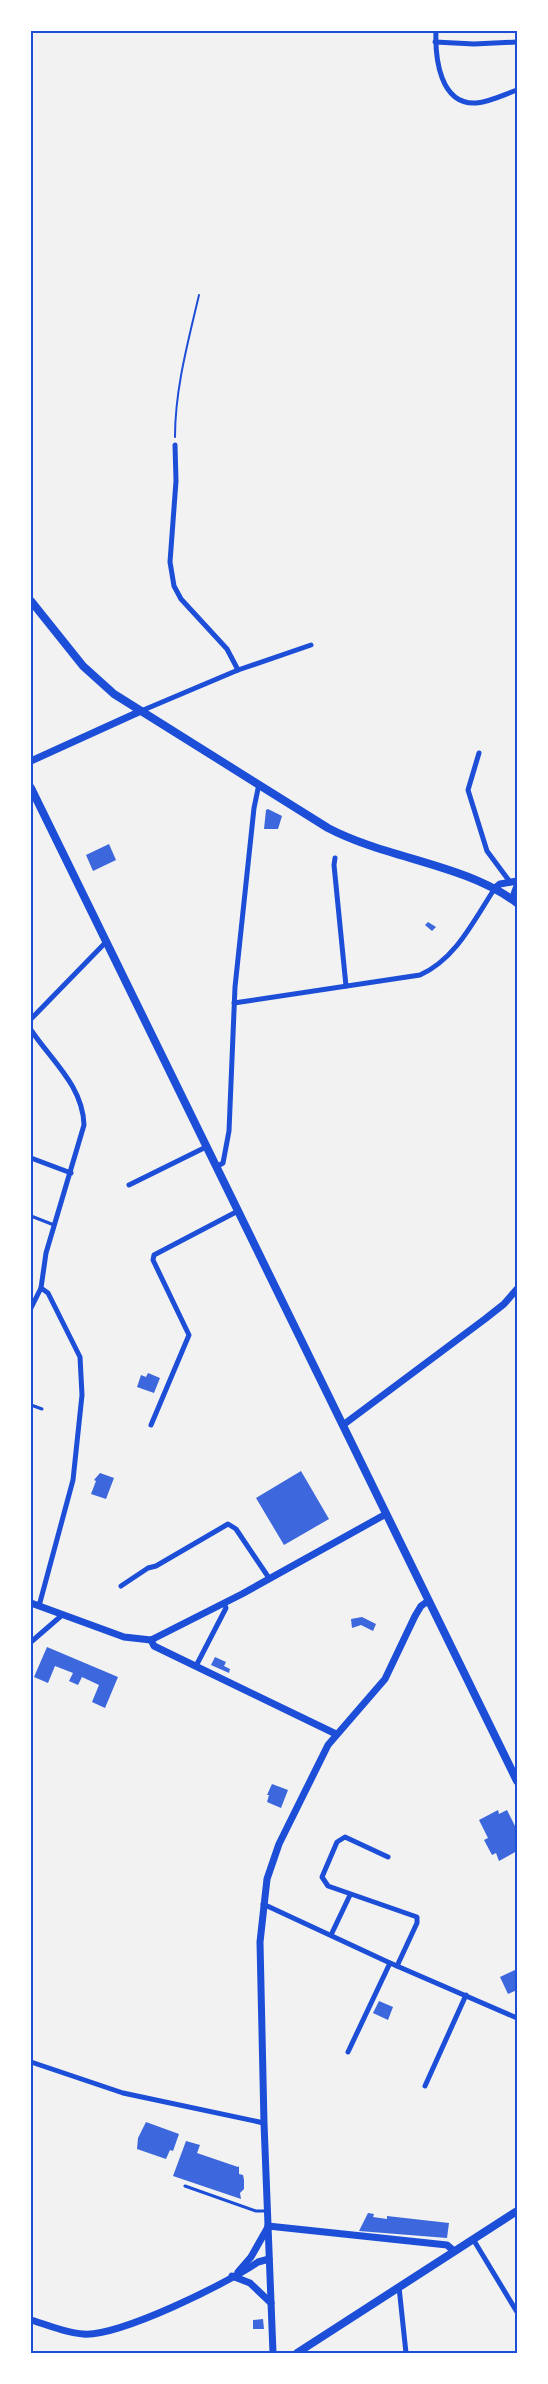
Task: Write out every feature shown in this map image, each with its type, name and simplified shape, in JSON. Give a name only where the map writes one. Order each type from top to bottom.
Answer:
[{"type":"main road","points":[[31,601],[83,666],[114,694],[141,711],[346,837],[495,888],[517,902]]},
{"type":"main road","points":[[31,788],[517,1781]]},
{"type":"main road","points":[[298,2353],[517,2212]]},
{"type":"street","points":[[436,31],[435,42],[438,66],[444,82],[451,93],[460,100],[476,102],[517,90]]},
{"type":"street","points":[[435,42],[474,44],[517,42]]},
{"type":"street","points":[[175,445],[176,481],[170,562],[174,586],[181,599],[227,649],[238,670]]},
{"type":"street","points":[[31,761],[141,711],[238,670],[311,645]]},
{"type":"street","points":[[234,1003],[420,975],[434,969],[458,944],[495,888],[513,882],[487,851],[468,790],[479,753]]},
{"type":"street","points":[[216,1166],[223,1163],[229,1131],[234,1003],[254,808],[259,784]]},
{"type":"street","points":[[335,858],[334,865],[346,986]]},
{"type":"street","points":[[517,886],[514,894],[517,902]]},
{"type":"street","points":[[31,1019],[106,942]]},
{"type":"street","points":[[31,1030],[68,1078],[82,1108],[84,1125],[46,1253],[41,1288],[31,1308]]},
{"type":"street","points":[[129,1185],[206,1148]]},
{"type":"street","points":[[31,1158],[71,1173]]},
{"type":"street","points":[[151,1425],[189,1335],[153,1260],[154,1255],[238,1211]]},
{"type":"street","points":[[39,1606],[73,1480],[82,1395],[81,1363],[78,1350],[48,1293],[41,1288]]},
{"type":"street","points":[[342,1425],[485,1320],[504,1304],[517,1289]]},
{"type":"street","points":[[31,1603],[61,1616],[124,1637],[151,1640],[224,1603],[386,1514]]},
{"type":"street","points":[[121,1586],[148,1568],[156,1566],[228,1524],[236,1529],[269,1578]]},
{"type":"street","points":[[273,2353],[264,2123],[260,1942],[267,1879],[279,1844],[322,1758],[336,1734],[385,1678],[415,1616],[421,1606],[428,1601]]},
{"type":"street","points":[[196,1666],[226,1608],[224,1603]]},
{"type":"street","points":[[31,1642],[61,1616]]},
{"type":"street","points":[[151,1640],[154,1646],[336,1734]]},
{"type":"street","points":[[388,1857],[345,1837],[337,1842],[322,1876],[328,1886],[417,1917],[417,1923],[397,1966]]},
{"type":"street","points":[[331,1935],[350,1895]]},
{"type":"street","points":[[263,1904],[390,1963],[517,2018]]},
{"type":"street","points":[[348,2052],[390,1963]]},
{"type":"street","points":[[425,2086],[466,1995]]},
{"type":"street","points":[[31,2062],[122,2093],[264,2123]]},
{"type":"street","points":[[268,2226],[447,2245],[454,2251]]},
{"type":"street","points":[[234,2275],[252,2257],[268,2226]]},
{"type":"street","points":[[473,2239],[517,2312]]},
{"type":"street","points":[[31,2320],[74,2332],[92,2334],[184,2303],[258,2262],[269,2259]]},
{"type":"street","points":[[234,2275],[250,2283],[271,2303]]},
{"type":"street","points":[[398,2287],[406,2353]]},
{"type":"lane","points":[[31,1216],[55,1225]]},
{"type":"lane","points":[[31,1405],[42,1409]]},
{"type":"lane","points":[[185,2186],[256,2210],[268,2211]]},
{"type":"path","points":[[175,445],[175,420],[182,368],[199,295]]},
{"type":"building","points":[[268,809],[282,816],[278,829],[264,829],[266,810]]},
{"type":"building","points":[[109,844],[116,860],[93,871],[86,855]]},
{"type":"building","points":[[428,922],[436,927],[432,931],[425,925]]},
{"type":"building","points":[[148,1373],[160,1378],[154,1393],[137,1387],[141,1375],[146,1377]]},
{"type":"building","points":[[301,1471],[329,1519],[284,1545],[256,1498]]},
{"type":"building","points":[[100,1473],[114,1478],[106,1499],[91,1494],[96,1481],[94,1480]]},
{"type":"building","points":[[362,1617],[376,1624],[373,1631],[361,1625],[352,1628],[351,1619]]},
{"type":"building","points":[[47,1647],[118,1677],[105,1708],[92,1702],[99,1685],[82,1677],[78,1685],[69,1681],[73,1673],[55,1666],[48,1683],[34,1677]]},
{"type":"building","points":[[215,1657],[226,1662],[224,1666],[230,1669],[229,1673],[211,1665]]},
{"type":"building","points":[[272,1784],[288,1790],[281,1808],[267,1802],[269,1795],[267,1795]]},
{"type":"building","points":[[498,1810],[499,1814],[507,1810],[517,1830],[517,1851],[499,1861],[496,1853],[492,1855],[484,1840],[488,1838],[479,1820]]},
{"type":"building","points":[[517,1969],[517,1990],[508,1994],[500,1977]]},
{"type":"building","points":[[379,2001],[393,2007],[388,2020],[373,2013]]},
{"type":"building","points":[[146,2122],[179,2134],[173,2151],[170,2150],[166,2159],[137,2149],[138,2138]]},
{"type":"building","points":[[186,2141],[200,2145],[197,2153],[239,2166],[239,2174],[243,2175],[244,2180],[244,2189],[240,2193],[241,2199],[173,2176]]},
{"type":"building","points":[[368,2213],[374,2214],[373,2217],[387,2219],[387,2216],[449,2223],[447,2238],[359,2231]]},
{"type":"building","points":[[263,2319],[264,2329],[253,2329],[253,2320]]}]
